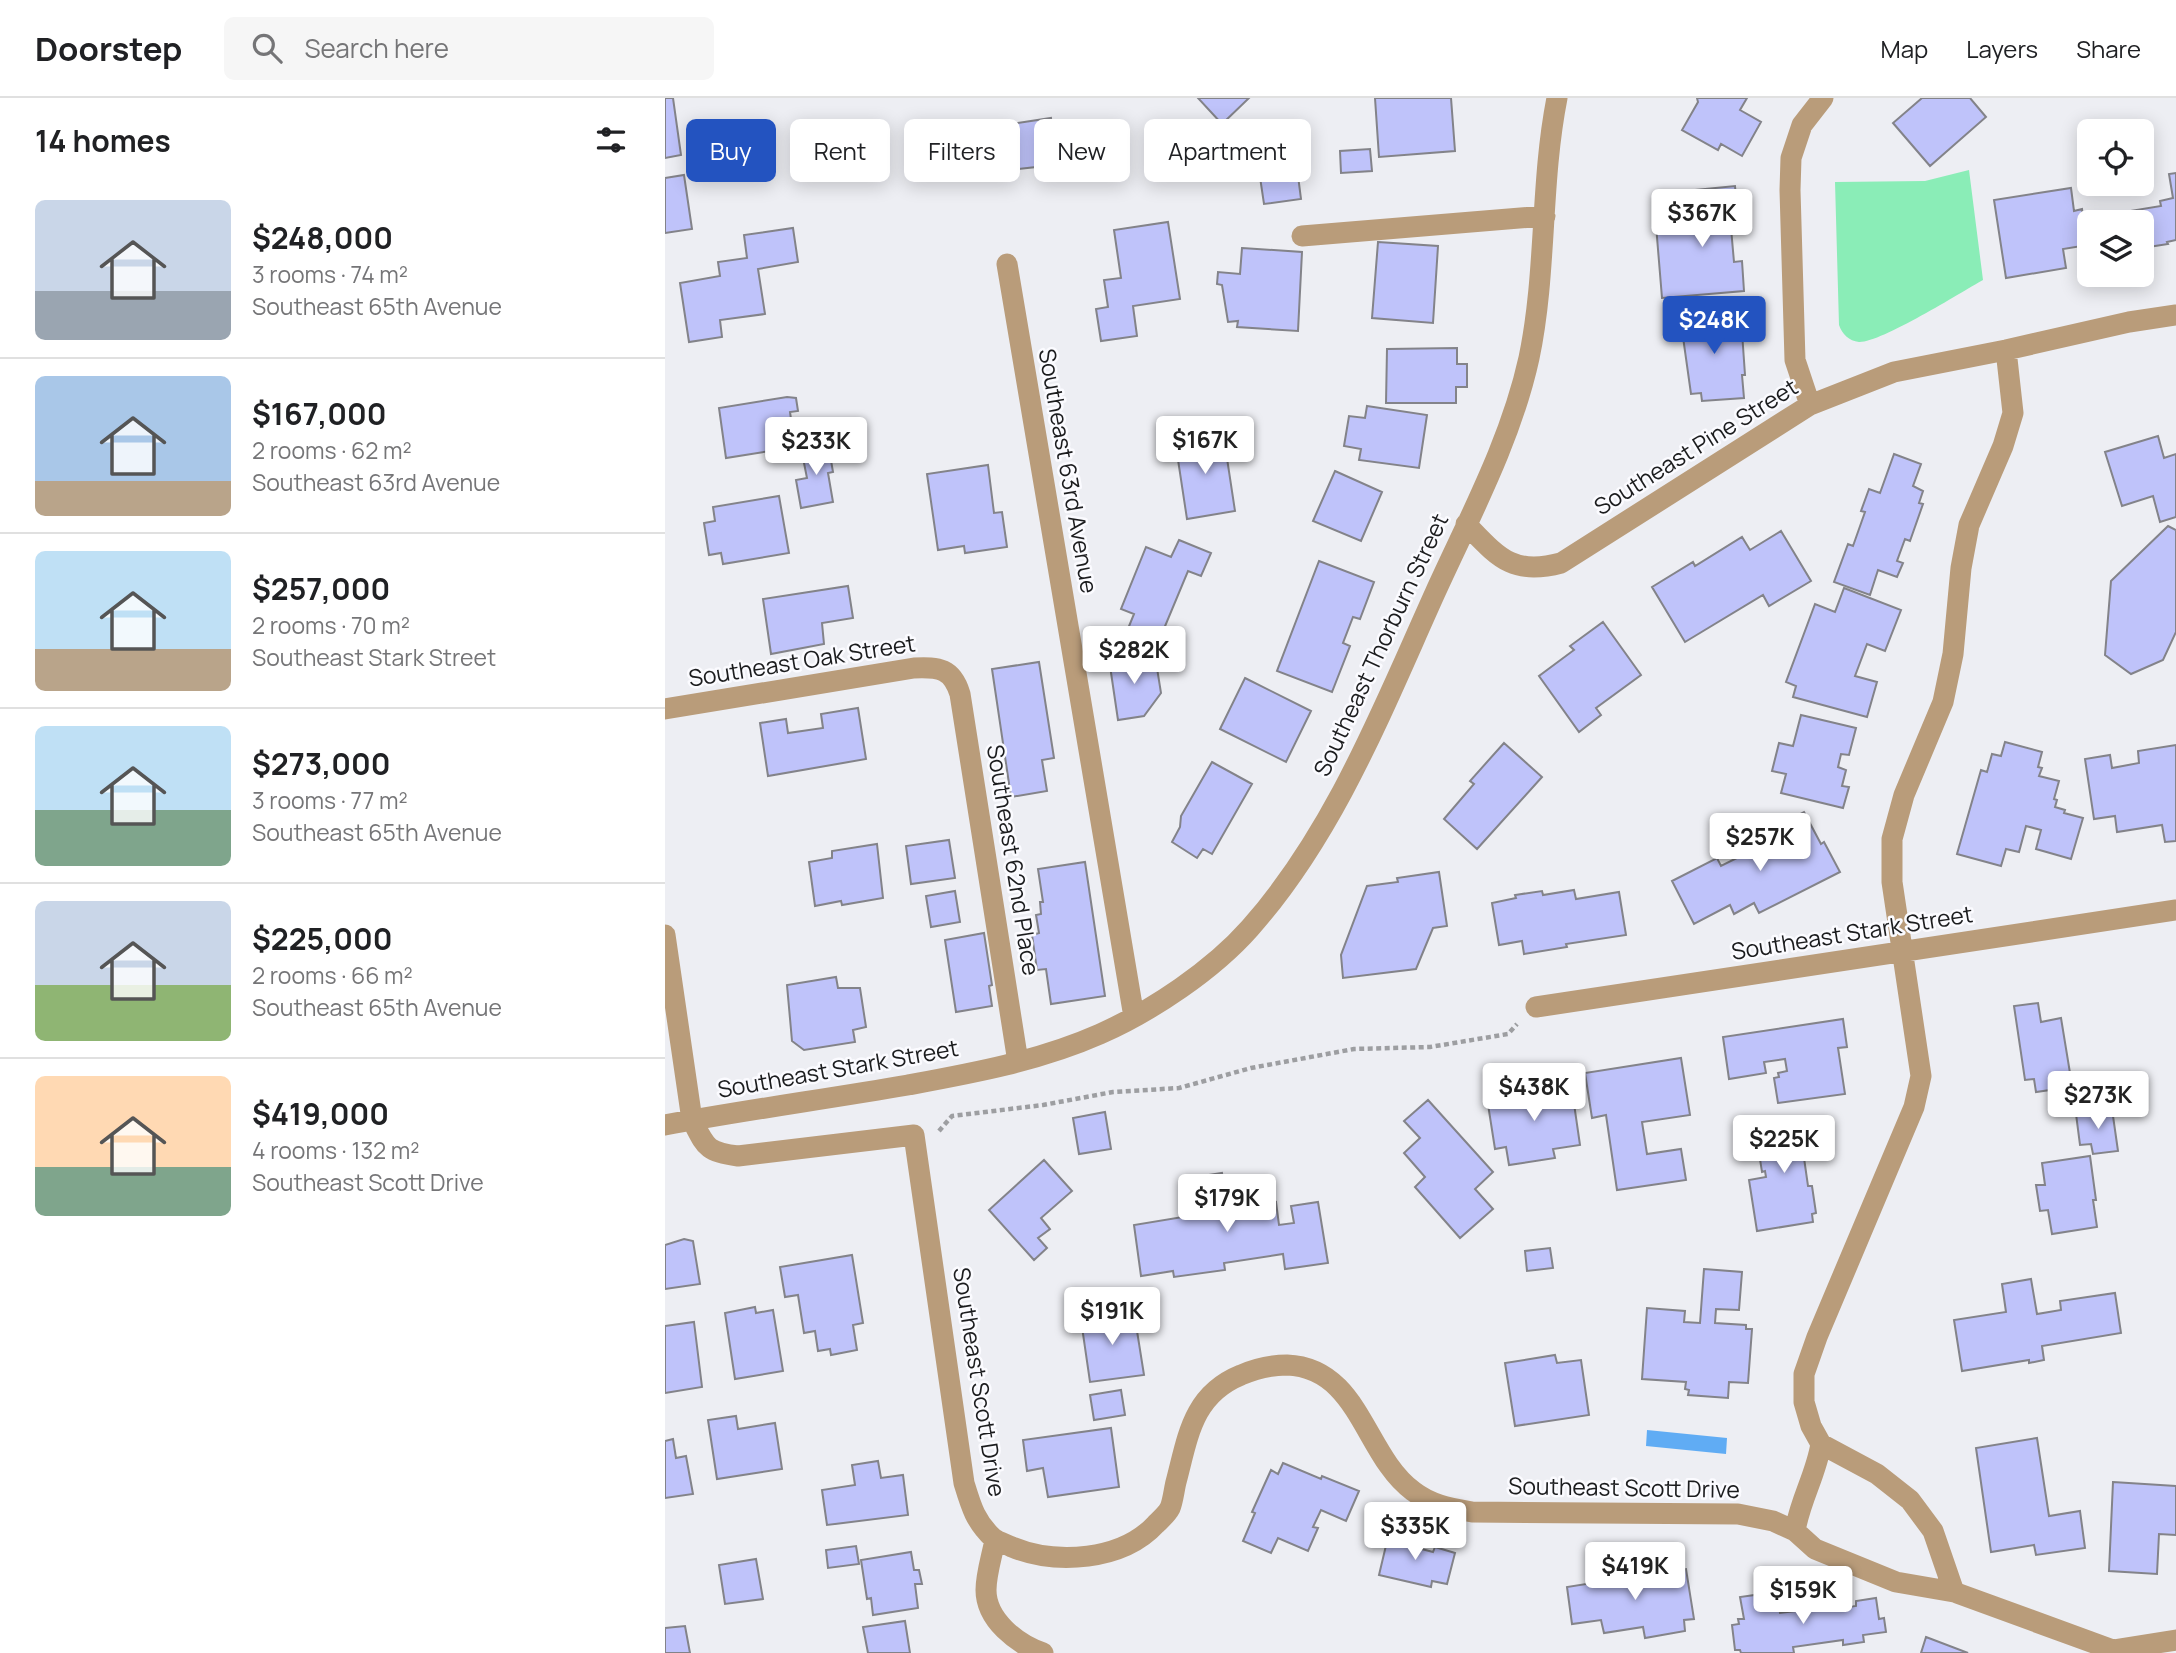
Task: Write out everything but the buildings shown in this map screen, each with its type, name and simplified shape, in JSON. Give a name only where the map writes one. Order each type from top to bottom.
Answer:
[{"type":"street","name":"Southeast Thorburn Street","points":[[1018,1062],[1089,1038],[1134,1017],[1215,961],[1249,930],[1308,850],[1352,774],[1516,407],[1540,288],[1557,98]]},
{"type":"street","points":[[1810,405],[1795,360],[1791,158],[1802,125],[1823,98]]},
{"type":"street","points":[[1303,236],[1545,216]]},
{"type":"street","name":"Southeast 63rd Avenue","points":[[1007,264],[1134,1017]]},
{"type":"street","name":"Southeast Pine Street","points":[[1466,524],[1503,560],[1540,569],[1561,563],[1810,405],[1894,372],[2129,322],[2176,315]]},
{"type":"street","points":[[1954,1592],[1933,1531],[1910,1500],[1877,1475],[1821,1444],[1811,1426],[1804,1402],[1804,1374],[1914,1107],[1921,1076],[1892,882],[1892,839],[1904,795],[1943,702],[1953,654],[1961,568],[1969,526],[2003,446],[2013,413],[2005,350]]},
{"type":"street","name":"Southeast Oak Street","points":[[665,709],[914,668],[930,667],[947,671]]},
{"type":"street","name":"Southeast 62nd Place","points":[[947,671],[955,680],[960,694],[1018,1062]]},
{"type":"street","name":"Southeast Stark Street","points":[[1536,1007],[2176,910]]},
{"type":"street","points":[[665,935],[692,1120],[702,1140],[715,1153],[738,1156],[914,1135]]},
{"type":"street","name":"Southeast Stark Street","points":[[665,1125],[946,1078],[1018,1062]]},
{"type":"street","name":"Southeast Scott Drive","points":[[914,1135],[964,1483],[975,1518],[995,1540],[1025,1552],[1055,1558],[1093,1556],[1129,1544],[1153,1528],[1169,1509],[1192,1420],[1209,1396],[1230,1379],[1262,1366],[1290,1365],[1315,1371],[1344,1392],[1358,1411],[1379,1453],[1396,1476],[1412,1491],[1434,1505],[1472,1512],[1738,1514],[1773,1521],[1795,1531],[1815,1549],[1896,1581],[1954,1592],[2113,1650],[2176,1640]]},
{"type":"street","points":[[1795,1531],[1798,1510],[1817,1468],[1821,1444]]},
{"type":"street","points":[[995,1540],[986,1591],[993,1615],[1011,1635],[1043,1653]]},
{"type":"path","points":[[914,1135],[941,1130],[952,1116],[1043,1105],[1113,1091],[1179,1088],[1251,1068],[1354,1049],[1430,1047],[1508,1034],[1536,1007]]},
{"type":"green space","points":[[1969,170],[1983,280],[1884,335],[1859,342],[1849,339],[1839,325],[1835,182],[1925,181]]},
{"type":"water","points":[[1647,1430],[1727,1438],[1726,1454],[1646,1446]]}]
